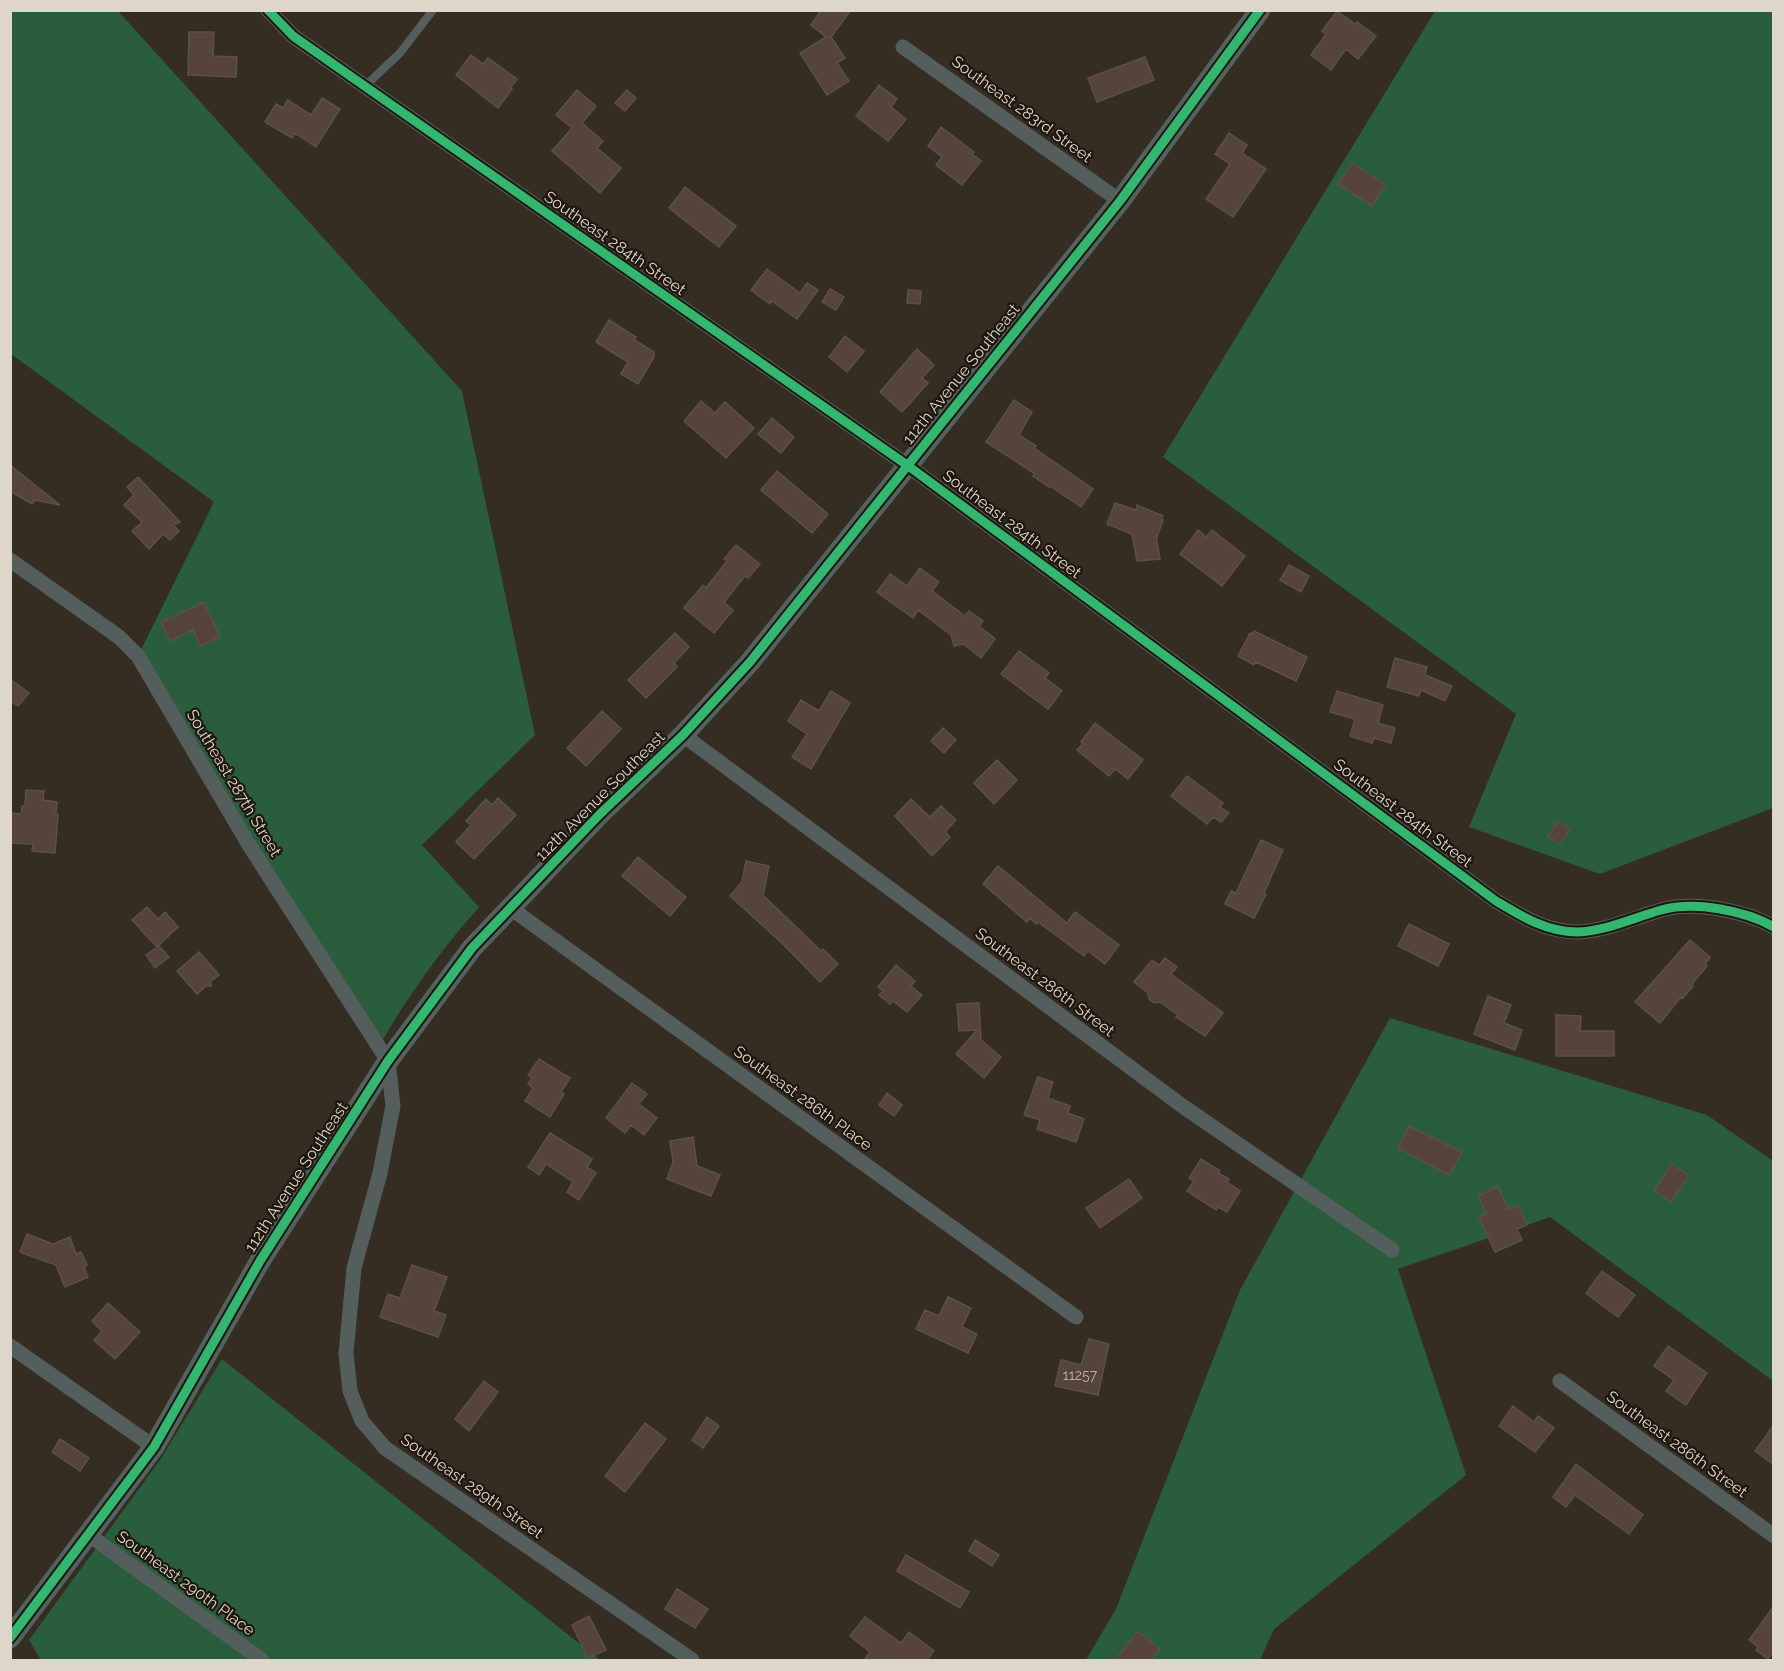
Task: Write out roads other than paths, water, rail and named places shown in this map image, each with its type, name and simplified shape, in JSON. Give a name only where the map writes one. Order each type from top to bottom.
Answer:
[{"type":"street","name":"Southeast 284th Street","points":[[268,10],[293,36],[907,465],[1496,901],[1528,921],[1558,930],[1575,932],[1598,930],[1664,909],[1682,907],[1712,908],[1739,913],[1773,927]]},
{"type":"street","name":"112th Avenue Southeast","points":[[10,1638],[154,1447],[260,1261],[388,1061],[472,948],[600,814],[682,735],[750,662],[1120,201],[1260,10]]},
{"type":"street","name":"Southeast 283rd Street","points":[[903,46],[1120,201]]},
{"type":"street","name":"Southeast 287th Street","points":[[10,560],[119,637],[138,656],[249,846],[388,1061]]},
{"type":"street","name":"Southeast 286th Street","points":[[682,735],[1181,1106],[1392,1250]]},
{"type":"street","name":"Southeast 286th Place","points":[[509,907],[1076,1317]]},
{"type":"street","name":"Southeast 289th Street","points":[[388,1061],[393,1106],[380,1173],[354,1268],[346,1353],[350,1391],[362,1421],[385,1448],[692,1660]]},
{"type":"street","points":[[10,1346],[154,1447]]},
{"type":"street","name":"Southeast 286th Street","points":[[1560,1381],[1773,1536]]},
{"type":"street","name":"Southeast 290th Place","points":[[88,1535],[262,1660]]},
{"type":"lane","points":[[364,87],[400,53],[433,10]]}]
